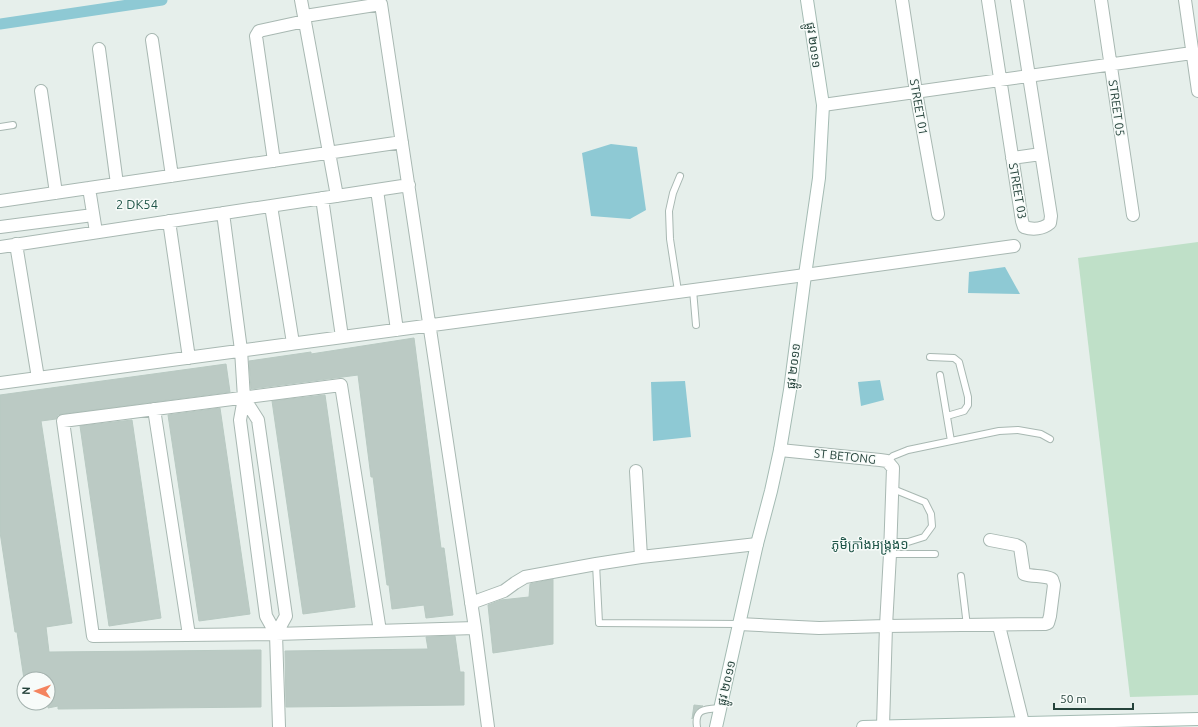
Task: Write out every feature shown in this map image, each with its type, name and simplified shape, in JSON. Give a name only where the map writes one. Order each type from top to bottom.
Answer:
[{"type":"street","points":[[302,0],[337,196]]},
{"type":"street","name":"ផ្លូវ ២០១១","points":[[716,727],[757,544],[780,450],[820,178],[822,105],[807,0]]},
{"type":"street","name":"STREET 01","points":[[902,0],[916,92],[938,214]]},
{"type":"street","name":"STREET 03","points":[[988,0],[1022,221],[1024,227],[1030,229],[1045,227],[1050,223],[1051,216],[1016,0]]},
{"type":"street","name":"STREET 05","points":[[1102,0],[1133,215]]},
{"type":"street","points":[[1185,0],[1198,90]]},
{"type":"street","points":[[274,161],[256,36],[258,31],[305,19],[381,4],[475,628],[488,727]]},
{"type":"street","points":[[152,40],[172,176]]},
{"type":"street","points":[[99,49],[117,184]]},
{"type":"street","points":[[822,105],[1192,53]]},
{"type":"street","points":[[41,91],[56,193]]},
{"type":"street","points":[[0,201],[402,142]]},
{"type":"street","points":[[1012,158],[1041,154]]},
{"type":"street","points":[[0,246],[409,185]]},
{"type":"street","points":[[89,188],[96,232]]},
{"type":"street","points":[[377,190],[397,330]]},
{"type":"street","points":[[322,198],[342,337]]},
{"type":"street","points":[[271,206],[293,344]]},
{"type":"street","points":[[223,213],[241,350],[244,398],[240,420],[266,616],[276,634],[279,727]]},
{"type":"street","points":[[0,227],[93,216]]},
{"type":"street","points":[[169,221],[188,358]]},
{"type":"street","points":[[16,244],[38,378]]},
{"type":"street","points":[[0,383],[1014,246]]},
{"type":"street","points":[[380,631],[341,385],[63,421],[93,636],[276,634],[380,631],[475,628]]},
{"type":"street","points":[[244,398],[258,420],[286,616],[276,634]]},
{"type":"street","points":[[154,410],[189,635]]},
{"type":"street","name":"ST BETONG","points":[[780,450],[887,461],[893,468],[886,626],[888,727]]},
{"type":"street","points":[[636,471],[641,557]]},
{"type":"street","points":[[739,624],[819,628],[886,626],[999,626],[1048,623],[1054,585],[1052,579],[1024,574],[1020,547],[990,540]]},
{"type":"street","points":[[471,603],[504,591],[525,578],[641,557],[757,544]]},
{"type":"street","points":[[999,626],[1023,723]]},
{"type":"street","points":[[863,727],[1023,723],[1053,725],[1198,719]]},
{"type":"lane","points":[[0,127],[13,125]]},
{"type":"lane","points":[[678,291],[670,239],[669,211],[673,193],[680,176]]},
{"type":"lane","points":[[693,290],[696,325]]},
{"type":"lane","points":[[930,358],[954,358],[959,362],[968,397],[968,405],[964,411],[947,416]]},
{"type":"lane","points":[[940,374],[951,441]]},
{"type":"lane","points":[[887,461],[893,456],[908,450],[999,431],[1018,430],[1041,434],[1050,439]]},
{"type":"lane","points":[[890,542],[908,542],[924,537],[932,526],[931,514],[925,502],[892,489]]},
{"type":"lane","points":[[890,554],[935,554]]},
{"type":"lane","points":[[596,564],[600,623],[739,624]]},
{"type":"lane","points":[[961,576],[967,626]]},
{"type":"lane","points":[[697,727],[696,722],[700,712],[705,709],[720,708]]},
{"type":"green space","points":[[1198,242],[1198,695],[1130,697],[1078,258]]},
{"type":"water","points":[[611,144],[637,147],[646,210],[630,219],[591,216],[582,153]]},
{"type":"water","points":[[1005,267],[1020,294],[968,293],[969,272]]},
{"type":"water","points":[[880,380],[884,400],[861,406],[858,382]]},
{"type":"water","points":[[685,381],[691,437],[653,441],[651,382]]},
{"type":"building","points":[[414,338],[441,548],[444,548],[453,615],[426,618],[424,605],[392,609],[389,585],[387,585],[373,477],[371,477],[358,375],[251,389],[249,361],[311,352],[311,354]]},
{"type":"building","points":[[226,364],[230,392],[62,414],[58,415],[56,419],[41,421],[72,623],[46,627],[49,652],[261,650],[261,707],[58,709],[58,706],[56,706],[56,671],[23,671],[17,632],[15,632],[0,532],[0,395]]},
{"type":"building","points":[[325,395],[355,607],[303,614],[272,401]]},
{"type":"building","points":[[220,408],[250,614],[199,621],[168,415]]},
{"type":"building","points":[[132,420],[161,618],[109,626],[80,426]]},
{"type":"building","points":[[553,579],[553,644],[493,653],[488,605],[501,600],[529,597],[530,584]]},
{"type":"building","points":[[455,636],[460,672],[464,672],[464,705],[286,707],[285,651],[428,649],[426,637]]},
{"type":"building","points":[[694,705],[703,706],[696,710],[692,719]]},
{"type":"waterway","points":[[0,24],[162,0]]},
{"type":"district","name":"2 DK54","points":[[137,204]]},
{"type":"district","name":"ភូមិក្រាំងអង្រ្កង១","points":[[870,544]]}]
